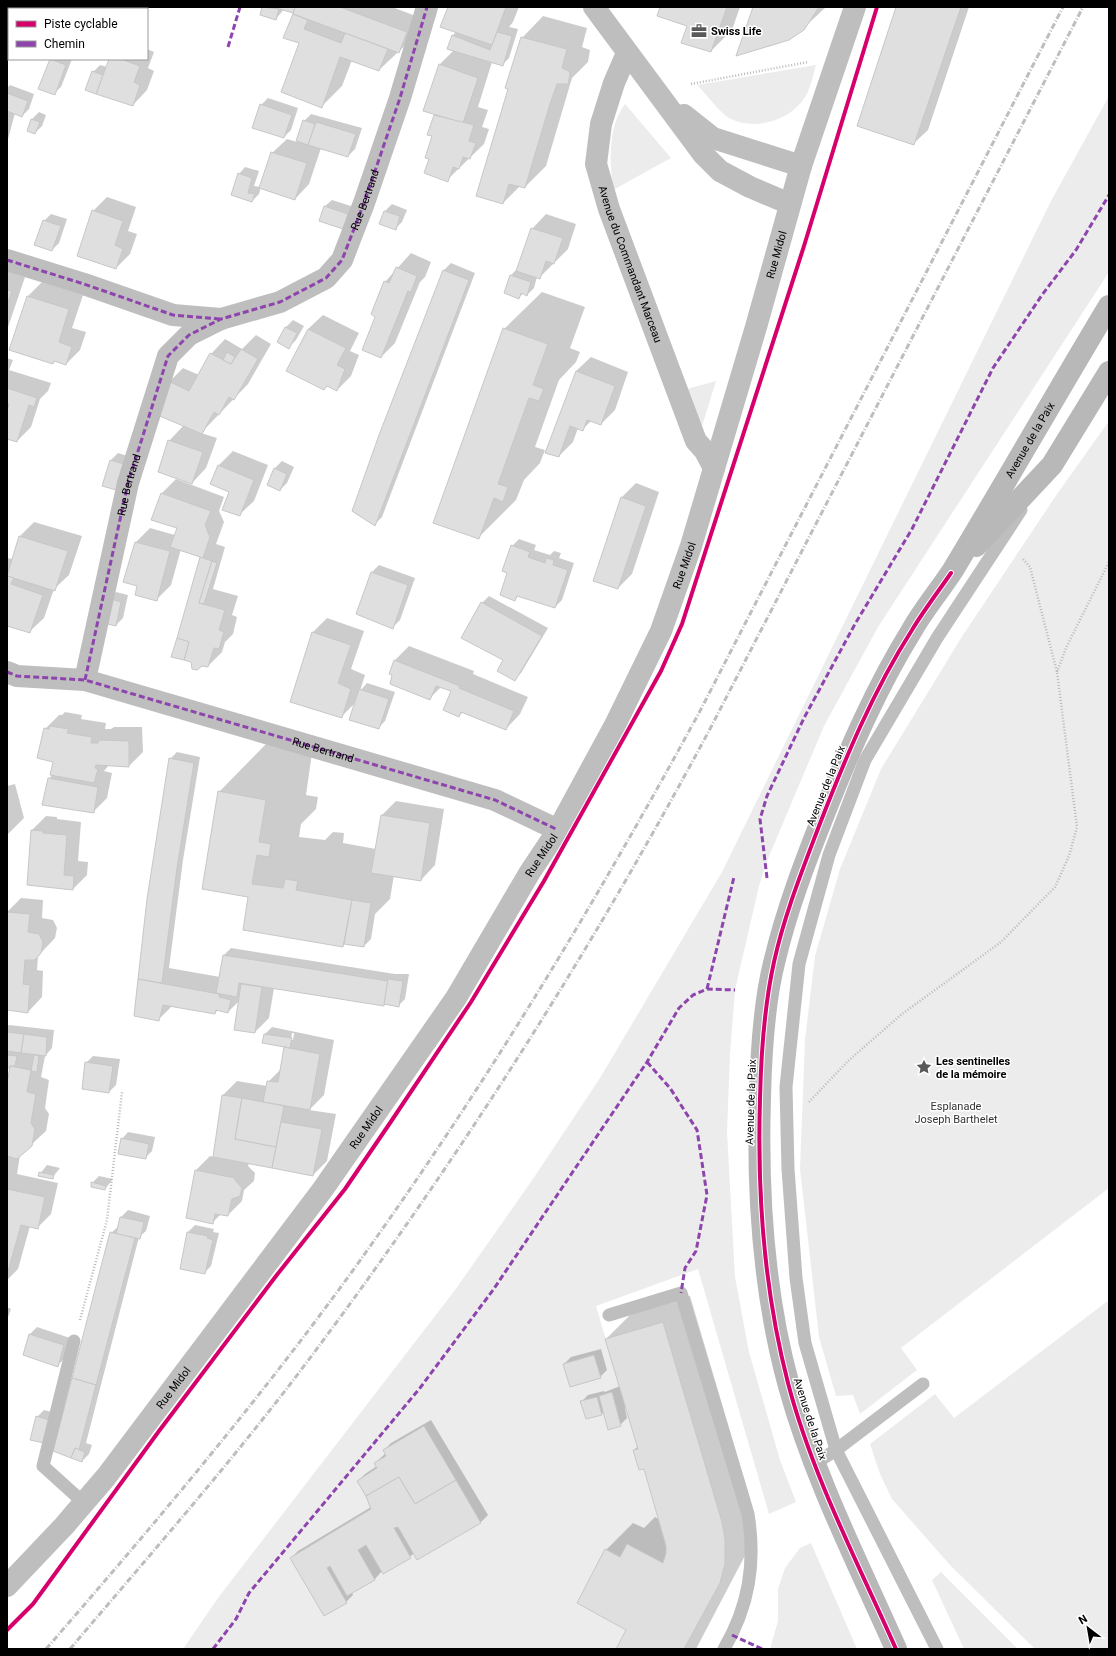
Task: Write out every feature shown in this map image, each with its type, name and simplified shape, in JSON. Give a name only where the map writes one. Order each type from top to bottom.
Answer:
[{"type":"main road","name":"Avenue de la Paix","points":[[896,1649],[814,1464],[789,1386],[776,1332],[764,1249],[758,1157],[761,1050],[773,963],[787,913],[810,850],[858,732],[878,690],[911,630],[951,573],[1109,306]]},
{"type":"main road","name":"Avenue de la Paix","points":[[951,573],[1045,474],[1109,372]]},
{"type":"street","name":"Rue Bertrand","points":[[85,680],[128,483],[168,356],[189,335],[221,319],[280,302],[326,278],[342,260],[364,203],[400,98],[427,7]]},
{"type":"street","points":[[594,7],[703,154],[720,171],[750,187],[790,204]]},
{"type":"street","name":"Rue Midol","points":[[7,1586],[106,1477],[323,1189],[456,998],[530,872],[558,830],[615,725],[661,631],[691,546],[801,166],[855,7]]},
{"type":"street","name":"Avenue du Commandant Marceau","points":[[627,53],[614,83],[600,124],[596,164],[609,209],[696,441],[705,451],[714,468]]},
{"type":"street","points":[[660,97],[713,138],[801,166]]},
{"type":"street","name":"Rue Bertrand","points":[[7,260],[84,284],[173,315],[221,319]]},
{"type":"street","name":"Rue Bertrand","points":[[7,672],[17,676],[85,680],[495,800],[558,830]]},
{"type":"lane","points":[[937,1649],[836,1450],[805,1343],[796,1278],[788,1169],[786,1087],[799,964],[829,855],[865,760],[937,638],[1045,474]]},
{"type":"lane","points":[[609,1316],[681,1293],[748,1514],[751,1530],[752,1564],[748,1591],[732,1635],[724,1649]]},
{"type":"lane","points":[[74,1342],[43,1466],[84,1503]]},
{"type":"lane","points":[[814,1464],[836,1450],[923,1384]]},
{"type":"path","points":[[691,84],[810,62]]},
{"type":"path","points":[[808,1104],[848,1061],[902,1014],[1001,942],[1055,887],[1069,856],[1077,827],[1057,672],[1030,567],[1023,559]]},
{"type":"path","points":[[1057,672],[1066,648],[1109,562]]},
{"type":"path","points":[[74,1342],[107,1220],[122,1092]]},
{"type":"green space","points":[[816,65],[809,90],[799,105],[782,117],[762,123],[751,124],[731,119],[722,113],[697,85]]},
{"type":"green space","points":[[1109,96],[1109,272],[878,627],[824,726],[767,861],[759,886],[735,990],[730,1054],[727,1132],[735,1277],[749,1352],[780,1460],[796,1502],[769,1514],[698,1269],[596,1306],[638,1449],[633,1450],[639,1470],[644,1469],[666,1546],[666,1553],[663,1563],[627,1544],[620,1557],[605,1549],[577,1603],[626,1630],[616,1649],[183,1649],[218,1598],[455,1290],[535,1176],[600,1078],[722,872],[1051,201]]},
{"type":"green space","points":[[625,104],[671,158],[613,190],[611,145],[615,123]]},
{"type":"green space","points":[[716,381],[702,426],[687,389]]},
{"type":"green space","name":"Esplanade Joseph Barthelet","points":[[1109,421],[1109,1188],[901,1348],[917,1370],[860,1414],[853,1395],[836,1396],[819,1337],[800,1169],[805,1040],[815,956],[840,869],[881,769],[963,635],[1055,497]]},
{"type":"green space","points":[[1109,1300],[1109,1647],[1107,1649],[1035,1649],[950,1565],[892,1499],[880,1474],[870,1444],[935,1394],[954,1418]]},
{"type":"green space","points":[[811,1543],[857,1649],[770,1649],[778,1621],[778,1589],[785,1568],[800,1548]]},
{"type":"green space","points":[[941,1572],[1018,1649],[964,1649],[932,1580]]},
{"type":"building","points":[[50,7],[93,7],[93,8]]},
{"type":"building","points":[[262,7],[279,9],[276,20],[260,15]]},
{"type":"building","points":[[273,7],[295,7],[293,13]]},
{"type":"building","points":[[295,7],[340,7],[407,32],[399,53],[293,14]]},
{"type":"building","points":[[448,7],[506,7],[492,45],[440,27]]},
{"type":"building","points":[[660,7],[727,7],[711,52],[681,43],[687,26],[657,16]]},
{"type":"building","points":[[753,7],[819,7],[804,30],[789,40],[736,56]]},
{"type":"building","points":[[896,7],[961,7],[914,145],[857,126]]},
{"type":"building","points":[[293,14],[308,20],[304,29],[341,43],[345,33],[388,49],[379,71],[340,57],[322,108],[281,92],[299,43],[283,38]]},
{"type":"building","points":[[497,32],[512,36],[503,66],[447,49],[452,35],[490,50]]},
{"type":"building","points":[[521,37],[567,49],[562,68],[569,71],[570,74],[568,84],[557,84],[525,188],[509,184],[503,204],[476,196],[508,89],[505,88]]},
{"type":"building","points":[[50,60],[66,65],[55,95],[38,89]]},
{"type":"building","points":[[109,60],[124,60],[140,66],[134,82],[140,85],[133,106],[96,94]]},
{"type":"building","points":[[439,64],[478,78],[463,123],[423,111]]},
{"type":"building","points":[[92,71],[103,75],[96,94],[85,90]]},
{"type":"building","points":[[7,93],[28,101],[22,117],[7,111]]},
{"type":"building","points":[[260,104],[292,115],[284,138],[252,128]]},
{"type":"building","points":[[434,115],[474,125],[469,141],[476,143],[470,159],[463,157],[459,169],[453,167],[448,182],[424,173],[429,159],[425,158],[432,136],[427,135]]},
{"type":"building","points":[[31,119],[40,122],[35,134],[27,131]]},
{"type":"building","points":[[303,120],[315,124],[308,145],[296,141]]},
{"type":"building","points":[[316,122],[356,134],[348,157],[308,145]]},
{"type":"building","points":[[271,152],[307,163],[295,200],[259,188]]},
{"type":"building","points":[[238,173],[252,178],[248,193],[255,194],[252,202],[231,195]]},
{"type":"building","points":[[324,206],[348,214],[343,229],[319,221]]},
{"type":"building","points":[[92,210],[123,221],[115,245],[123,249],[116,269],[77,256]]},
{"type":"building","points":[[384,211],[400,216],[396,230],[379,224]]},
{"type":"building","points":[[43,220],[61,226],[52,251],[34,245]]},
{"type":"building","points":[[531,228],[563,238],[554,264],[546,261],[540,279],[516,271]]},
{"type":"building","points":[[396,267],[417,276],[411,292],[408,291],[381,358],[362,350],[375,317],[371,314],[384,281],[389,283]]},
{"type":"building","points":[[443,270],[469,280],[375,526],[352,511],[379,435]]},
{"type":"building","points":[[510,275],[531,282],[527,296],[521,293],[519,299],[504,293]]},
{"type":"building","points":[[7,290],[12,291],[7,305]]},
{"type":"building","points":[[27,296],[69,309],[59,342],[72,347],[66,365],[54,361],[53,364],[9,350]]},
{"type":"building","points":[[285,327],[297,333],[289,349],[277,342]]},
{"type":"building","points":[[503,328],[548,344],[533,385],[544,389],[539,401],[529,398],[498,484],[508,487],[503,502],[494,498],[479,539],[433,523]]},
{"type":"building","points":[[308,329],[346,348],[337,365],[345,369],[337,391],[327,386],[324,390],[286,371]]},
{"type":"building","points":[[241,349],[258,359],[234,400],[229,397],[219,415],[214,412],[202,434],[155,414],[168,381],[189,391],[210,353],[231,364]]},
{"type":"building","points":[[227,352],[235,357],[231,364],[223,360]]},
{"type":"building","points":[[576,371],[615,386],[601,425],[587,420],[583,431],[570,426],[559,457],[545,453]]},
{"type":"building","points":[[7,388],[37,398],[34,407],[29,405],[17,442],[7,439],[7,411],[9,404],[7,403]]},
{"type":"building","points":[[168,440],[203,452],[192,484],[158,472]]},
{"type":"building","points":[[110,460],[128,465],[120,491],[102,486]]},
{"type":"building","points":[[218,465],[254,480],[240,516],[222,510],[229,492],[210,484]]},
{"type":"building","points":[[274,468],[287,474],[280,491],[267,485]]},
{"type":"building","points":[[161,493],[211,511],[205,525],[210,537],[203,558],[170,547],[177,528],[151,520]]},
{"type":"building","points":[[621,497],[646,506],[618,589],[593,581]]},
{"type":"building","points":[[19,536],[68,551],[55,591],[7,576]]},
{"type":"building","points":[[135,542],[170,551],[157,601],[135,595],[137,586],[123,582]]},
{"type":"building","points":[[511,545],[530,552],[528,557],[545,563],[546,558],[554,560],[553,565],[568,570],[555,608],[517,596],[515,601],[500,595],[507,573],[502,571]]},
{"type":"building","points":[[200,557],[212,561],[199,603],[225,610],[219,630],[224,632],[219,649],[214,648],[208,667],[202,666],[197,670],[192,669],[191,662],[184,660],[189,642],[177,638]]},
{"type":"building","points":[[212,561],[217,563],[204,604],[199,603]]},
{"type":"building","points":[[371,572],[408,585],[393,629],[356,614]]},
{"type":"building","points":[[7,576],[14,578],[11,584],[43,595],[30,633],[7,626]]},
{"type":"building","points":[[108,598],[121,602],[116,626],[103,623]]},
{"type":"building","points":[[481,602],[542,636],[515,681],[497,671],[503,660],[461,638]]},
{"type":"building","points":[[312,632],[351,645],[338,683],[351,689],[342,718],[290,702]]},
{"type":"building","points":[[177,638],[189,642],[184,660],[171,657]]},
{"type":"building","points":[[394,660],[460,686],[459,688],[514,711],[506,730],[461,712],[459,717],[443,710],[451,691],[436,686],[430,700],[390,684],[392,675],[389,674]]},
{"type":"building","points":[[359,689],[389,699],[379,729],[349,720]]},
{"type":"building","points":[[50,726],[69,729],[67,733],[92,737],[91,743],[98,743],[99,740],[129,741],[129,767],[96,765],[95,768],[98,769],[94,783],[50,775],[53,762],[37,758],[44,728],[49,729]]},
{"type":"building","points":[[169,758],[194,763],[177,868],[162,983],[138,979],[147,899]]},
{"type":"building","points":[[48,778],[98,787],[94,813],[42,805]]},
{"type":"building","points":[[218,791],[266,800],[259,842],[271,844],[269,857],[257,855],[252,884],[283,888],[285,879],[298,881],[296,890],[352,900],[343,947],[243,930],[248,897],[202,889]]},
{"type":"building","points":[[381,815],[430,823],[421,881],[371,873]]},
{"type":"building","points":[[31,830],[43,831],[43,833],[67,835],[64,875],[74,876],[73,890],[27,885]]},
{"type":"building","points":[[352,900],[371,903],[364,947],[344,944]]},
{"type":"building","points":[[7,912],[30,914],[28,932],[39,934],[43,942],[41,953],[35,960],[25,960],[23,984],[30,985],[28,1013],[7,1010]]},
{"type":"building","points":[[223,955],[388,981],[384,1006],[239,983],[237,997],[216,993]]},
{"type":"building","points":[[138,979],[219,994],[219,997],[231,1000],[228,1013],[216,1010],[215,1014],[163,1005],[159,1021],[134,1016]]},
{"type":"building","points":[[388,979],[403,981],[399,1007],[384,1004]]},
{"type":"building","points":[[241,984],[262,987],[255,1033],[234,1030]]},
{"type":"building","points":[[7,1032],[24,1034],[21,1053],[7,1051]]},
{"type":"building","points":[[24,1034],[47,1037],[46,1056],[21,1053]]},
{"type":"building","points":[[264,1034],[292,1038],[290,1048],[262,1043]]},
{"type":"building","points":[[284,1047],[320,1054],[310,1110],[263,1102],[267,1081],[278,1082]]},
{"type":"building","points":[[7,1055],[17,1056],[15,1066],[10,1066],[10,1068],[7,1068]]},
{"type":"building","points":[[34,1055],[39,1056],[37,1072],[31,1071]]},
{"type":"building","points":[[85,1062],[113,1066],[109,1093],[82,1089]]},
{"type":"building","points":[[10,1066],[31,1070],[27,1092],[36,1094],[31,1123],[35,1129],[32,1146],[17,1159],[7,1156],[7,1084]]},
{"type":"building","points":[[222,1095],[242,1098],[235,1139],[276,1147],[272,1168],[213,1157]]},
{"type":"building","points":[[242,1098],[284,1106],[276,1147],[235,1139]]},
{"type":"building","points":[[281,1122],[322,1129],[313,1176],[272,1168]]},
{"type":"building","points":[[121,1138],[149,1144],[146,1159],[118,1154]]},
{"type":"building","points":[[195,1170],[235,1178],[242,1188],[240,1196],[232,1199],[228,1216],[215,1214],[213,1224],[186,1218]]},
{"type":"building","points":[[39,1172],[54,1175],[53,1179],[38,1176]]},
{"type":"building","points":[[91,1182],[106,1186],[105,1190],[91,1187]]},
{"type":"building","points":[[7,1189],[45,1197],[38,1229],[21,1225],[7,1275]]},
{"type":"building","points":[[120,1217],[144,1222],[140,1239],[116,1234]]},
{"type":"building","points":[[110,1232],[135,1238],[96,1385],[72,1378]]},
{"type":"building","points":[[187,1232],[208,1236],[207,1238],[213,1240],[205,1274],[180,1269]]},
{"type":"building","points":[[663,1322],[722,1522],[725,1539],[725,1564],[720,1583],[684,1649],[616,1649],[626,1630],[577,1603],[605,1549],[620,1557],[627,1544],[663,1563],[666,1553],[666,1546],[644,1469],[639,1470],[633,1450],[638,1449],[605,1339]]},
{"type":"building","points":[[29,1334],[64,1345],[58,1367],[23,1355]]},
{"type":"building","points":[[594,1355],[601,1378],[570,1387],[563,1364]]},
{"type":"building","points":[[72,1378],[96,1385],[79,1450],[75,1448],[71,1458],[53,1451]]},
{"type":"building","points":[[612,1392],[621,1426],[608,1430],[599,1396]]},
{"type":"building","points":[[597,1397],[602,1415],[586,1419],[580,1401]]},
{"type":"building","points":[[36,1416],[49,1420],[44,1443],[30,1440]]},
{"type":"building","points":[[424,1426],[456,1480],[415,1504],[399,1477],[366,1496],[357,1481],[377,1468],[374,1463],[386,1456],[383,1450]]},
{"type":"building","points":[[75,1448],[85,1452],[82,1462],[71,1458]]},
{"type":"building","points":[[399,1477],[415,1504],[456,1480],[481,1523],[417,1560],[398,1527],[394,1528],[411,1558],[383,1574],[366,1545],[358,1550],[375,1580],[347,1596],[330,1566],[327,1568],[347,1603],[324,1616],[290,1558],[371,1509],[366,1496]]},
{"type":"railway","points":[[46,1649],[203,1464],[315,1322],[399,1205],[445,1137],[534,998],[619,856],[700,711],[1063,7]]},
{"type":"railway","points":[[70,1649],[216,1476],[301,1370],[413,1216],[466,1137],[569,976],[618,894],[711,727],[1083,7]]},
{"type":"marked path","points":[[228,47],[240,7]]},
{"type":"marked path","points":[[85,680],[128,483],[168,356],[189,335],[221,319],[280,302],[326,278],[342,260],[364,203],[400,98],[427,7]]},
{"type":"marked path","points":[[767,878],[760,819],[767,796],[804,718],[855,624],[912,529],[993,368],[1042,295],[1076,250],[1109,195]]},
{"type":"marked path","points":[[7,260],[84,284],[173,315],[221,319]]},
{"type":"marked path","points":[[7,672],[17,676],[85,680],[495,800],[558,830]]},
{"type":"marked path","points":[[707,989],[734,877]]},
{"type":"marked path","points":[[213,1649],[236,1619],[249,1593],[420,1388],[493,1290],[647,1062],[679,1008],[693,995],[707,989],[735,990]]},
{"type":"marked path","points":[[647,1062],[670,1088],[697,1130],[707,1195],[696,1251],[685,1268],[681,1293]]},
{"type":"marked path","points":[[732,1635],[762,1649]]},
{"type":"cycle path","points":[[7,1630],[33,1604],[159,1431],[276,1276],[345,1189],[471,1002],[544,881],[661,671],[682,624],[804,246],[877,7]]},
{"type":"cycle path","points":[[896,1649],[823,1485],[798,1417],[788,1383],[773,1313],[761,1207],[759,1135],[761,1065],[768,996],[778,945],[794,894],[819,826],[872,701],[898,653],[926,608],[951,573]]},
{"type":"place","name":"Swiss Life","points":[[699,31]]},
{"type":"place","name":"Les sentinelles de la mémoire","points":[[924,1067]]}]
